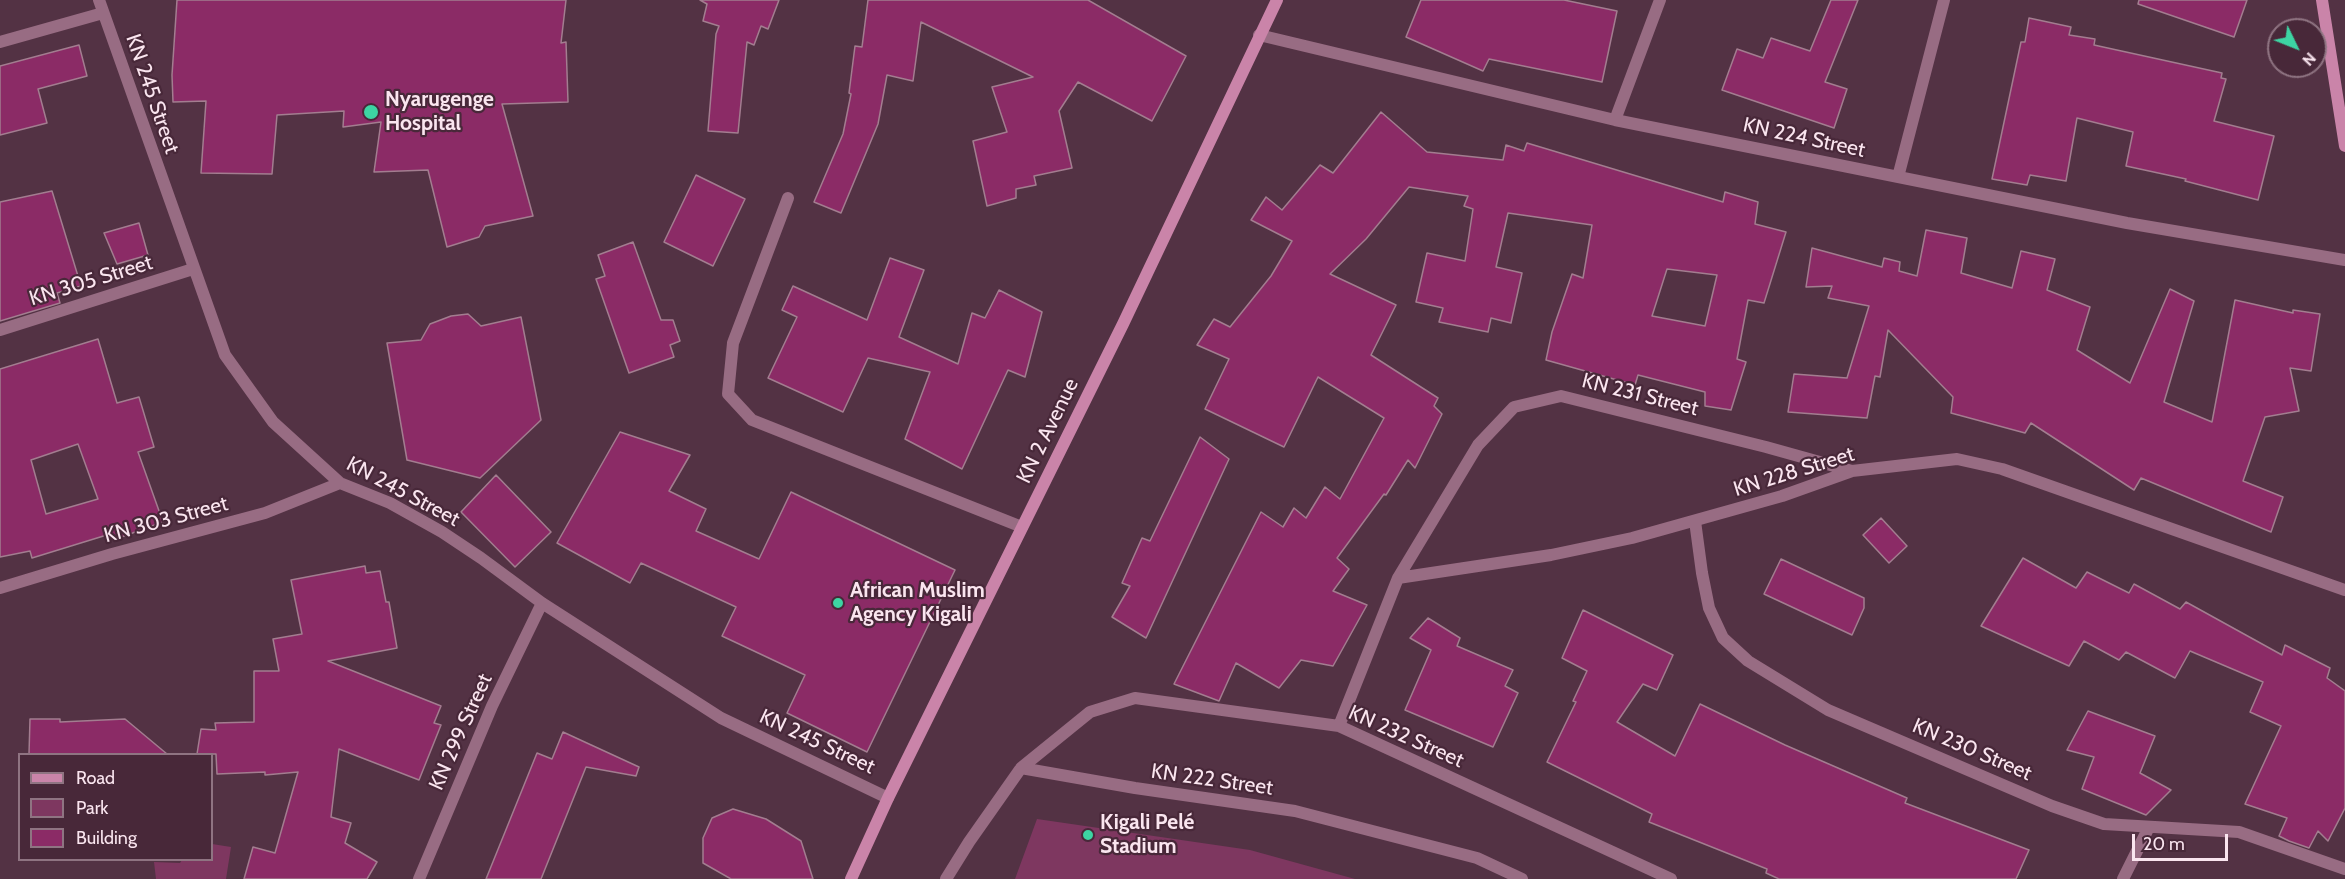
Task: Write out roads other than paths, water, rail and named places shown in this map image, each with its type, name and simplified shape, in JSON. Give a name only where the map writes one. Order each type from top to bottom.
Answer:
[{"type":"main road","name":"KN 2 Avenue","points":[[851,879],[888,798],[1123,324],[1277,0]]},
{"type":"main road","points":[[2322,0],[2341,86],[2345,146]]},
{"type":"street","name":"KN 245 Street","points":[[99,0],[225,355],[273,422],[340,483],[390,503],[442,532],[542,603],[721,718],[888,798]]},
{"type":"street","points":[[1615,120],[1660,0]]},
{"type":"street","points":[[1899,177],[1944,0]]},
{"type":"street","points":[[0,42],[103,13]]},
{"type":"street","name":"KN 224 Street","points":[[1259,35],[1615,120],[2127,223],[2345,260]]},
{"type":"street","points":[[788,198],[733,343],[728,394],[753,420],[1022,527]]},
{"type":"street","name":"KN 305 Street","points":[[0,330],[193,269]]},
{"type":"street","name":"KN 231 Street","points":[[1398,578],[1478,445],[1514,407],[1552,398],[1561,396],[1852,471]]},
{"type":"street","name":"KN 228 Street","points":[[1398,578],[1551,555],[1632,538],[1782,496],[1852,471],[1956,459],[2002,469],[2345,590]]},
{"type":"street","name":"KN 303 Street","points":[[0,588],[112,554],[265,513],[340,483]]},
{"type":"street","name":"KN 230 Street","points":[[1695,521],[1709,608],[1723,638],[1748,661],[1828,710],[2052,806],[2104,825],[2239,832],[2345,869]]},
{"type":"street","points":[[1339,726],[1398,578]]},
{"type":"street","name":"KN 299 Street","points":[[419,879],[492,706],[542,603]]},
{"type":"street","name":"KN 232 Street","points":[[1021,768],[1090,712],[1135,698],[1339,726],[1671,879]]},
{"type":"street","points":[[946,879],[1021,768]]},
{"type":"street","name":"KN 222 Street","points":[[1021,768],[1135,788],[1295,811],[1477,858],[1522,879]]},
{"type":"street","points":[[2123,879],[2149,827]]},
{"type":"place","name":"Nyarugenge Hospital","points":[[371,112]]},
{"type":"place","name":"African Muslim Agency Kigali","points":[[838,603]]},
{"type":"place","name":"Kigali Pelé Stadium","points":[[1088,835]]}]
